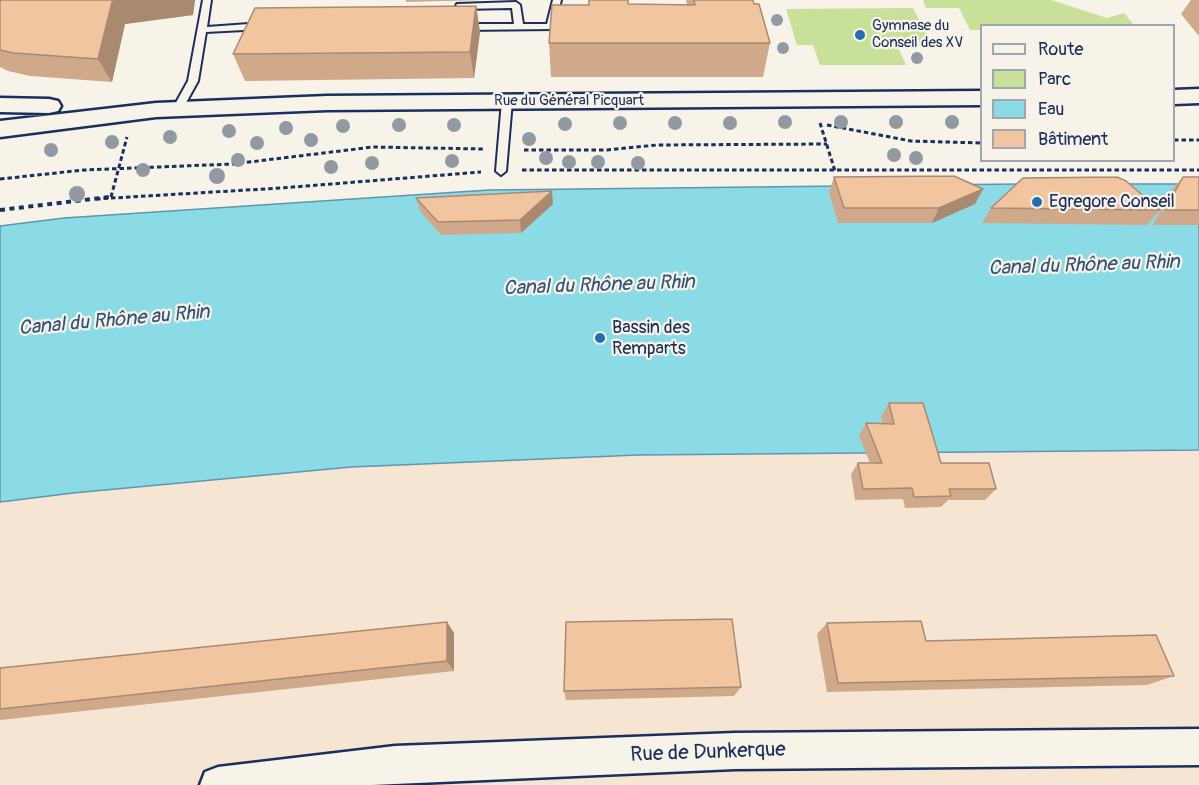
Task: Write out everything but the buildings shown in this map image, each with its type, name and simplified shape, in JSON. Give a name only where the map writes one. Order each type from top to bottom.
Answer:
[{"type":"main road","points":[[1175,97],[1199,96]]},
{"type":"main road","name":"Rue du Général Picquart","points":[[0,105],[167,109],[327,103],[980,98]]},
{"type":"main road","name":"Rue du Général Picquart","points":[[0,129],[167,109]]},
{"type":"street","name":"Rue de Dunkerque","points":[[218,785],[395,764],[688,752],[1199,747]]},
{"type":"lane","points":[[167,109],[193,81],[207,0]]},
{"type":"lane","points":[[449,27],[551,27],[557,0]]},
{"type":"lane","points":[[449,6],[516,5],[519,27]]},
{"type":"lane","points":[[203,30],[276,26]]},
{"type":"lane","points":[[501,171],[507,101]]},
{"type":"path","points":[[813,99],[835,171]]},
{"type":"path","points":[[820,124],[910,141],[980,143]]},
{"type":"path","points":[[111,197],[116,168],[127,135]]},
{"type":"path","points":[[1175,140],[1199,140]]},
{"type":"path","points":[[0,179],[43,173],[116,168],[233,164],[373,147],[441,146],[503,151],[607,150],[657,145],[827,144]]},
{"type":"path","points":[[0,210],[111,197],[281,188],[501,171],[1199,170]]},
{"type":"shaded area","points":[[1199,450],[1199,785],[0,785],[0,502],[351,467],[638,455]]},
{"type":"green space","points":[[923,0],[1051,0],[1107,18],[1124,13],[1133,24],[980,24],[980,30],[970,30],[959,8],[926,8]]},
{"type":"green space","name":"Gymnase du Conseil des XV","points":[[913,8],[931,44],[897,45],[906,65],[820,65],[813,45],[797,45],[786,9]]},
{"type":"water","name":"Bassin des Remparts","points":[[1199,184],[1199,450],[638,455],[351,467],[0,502],[0,226],[64,218],[489,190]]},
{"type":"place","name":"Gymnase du Conseil des XV","points":[[860,35]]},
{"type":"place","name":"Egregore Conseil","points":[[1037,202]]},
{"type":"place","name":"Bassin des Remparts","points":[[600,338]]},
{"type":"water label","name":"Canal du Rhône au Rhin","points":[[1084,266]]},
{"type":"water label","name":"Canal du Rhône au Rhin","points":[[599,286]]},
{"type":"water label","name":"Canal du Rhône au Rhin","points":[[114,321]]}]
